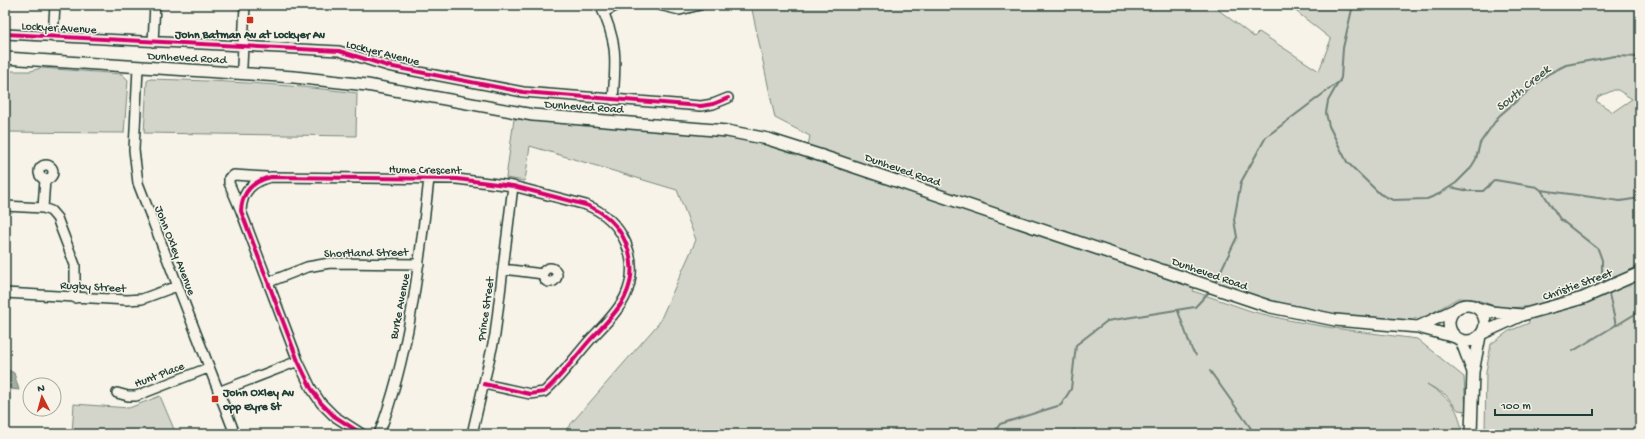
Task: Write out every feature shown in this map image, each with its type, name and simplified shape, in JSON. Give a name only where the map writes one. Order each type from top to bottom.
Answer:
[{"type":"main road","name":"Dunheved Road","points":[[5,52],[149,62],[242,66],[328,75],[355,80],[367,85]]},
{"type":"main road","name":"Dunheved Road","points":[[5,58],[138,68],[259,74],[367,85],[533,115],[708,129],[768,139],[829,158],[1271,307],[1312,316],[1358,322],[1418,327],[1458,339]]},
{"type":"main road","points":[[129,60],[138,68],[149,62]]},
{"type":"main road","points":[[227,73],[242,66],[259,74]]},
{"type":"main road","name":"Christie Street","points":[[1482,335],[1522,315],[1554,307],[1594,294],[1640,273]]},
{"type":"main road","points":[[1418,327],[1466,305],[1474,306],[1485,317],[1486,325],[1473,372],[1470,434]]},
{"type":"main road","name":"Christie Street","points":[[1474,306],[1490,312],[1522,315]]},
{"type":"main road","points":[[1456,309],[1451,315],[1449,323],[1451,331],[1458,339],[1473,372]]},
{"type":"main road","points":[[1458,339],[1471,341],[1482,335]]},
{"type":"street","points":[[53,37],[55,5]]},
{"type":"street","points":[[153,42],[155,5]]},
{"type":"street","points":[[242,66],[245,5]]},
{"type":"street","points":[[613,100],[616,51],[612,32],[602,8],[618,5]]},
{"type":"street","points":[[659,5],[680,10],[700,5]]},
{"type":"street","name":"Lockyer Avenue","points":[[5,34],[340,51],[388,66],[523,92],[701,106],[713,104],[728,98]]},
{"type":"street","name":"John Oxley Avenue","points":[[138,68],[134,150],[136,172],[176,286],[235,434]]},
{"type":"street","name":"Hume Crescent","points":[[362,434],[342,422],[322,403],[311,388],[298,361],[269,282],[229,183],[229,178],[234,175],[272,177],[457,179],[513,186],[586,205],[605,215],[619,230],[626,244],[631,264],[631,279],[627,293],[619,306],[544,392],[530,394],[484,384]]},
{"type":"street","name":"Hume Crescent","points":[[241,211],[243,198],[248,189],[259,180],[272,177]]},
{"type":"street","points":[[43,208],[45,179]]},
{"type":"street","name":"Burke Avenue","points":[[379,434],[390,405],[412,308],[429,179]]},
{"type":"street","name":"Prince Street","points":[[472,434],[495,335],[513,186]]},
{"type":"street","points":[[5,206],[43,208],[51,212],[57,218],[73,256],[76,275],[75,298]]},
{"type":"street","name":"Shortland Street","points":[[269,282],[307,267],[330,263],[419,264]]},
{"type":"street","points":[[503,269],[543,274]]},
{"type":"street","name":"Rugby Street","points":[[5,293],[133,300],[147,297],[176,286]]},
{"type":"street","points":[[218,392],[298,361]]},
{"type":"street","name":"Hunt Place","points":[[117,394],[136,396],[208,368]]},
{"type":"shaded area","points":[[751,5],[1212,5],[1254,37],[1259,32],[1319,71],[1331,39],[1288,5],[1640,5],[1640,434],[1485,433],[1486,372],[1491,344],[1509,331],[1529,323],[1526,307],[1501,308],[1474,299],[1458,298],[1427,316],[1407,320],[1336,314],[1265,299],[1199,280],[1055,227],[1053,228],[808,145],[810,136],[775,118]],"holes":[[[1614,90],[1618,90],[1632,99],[1613,112],[1596,101],[1598,97]]]},
{"type":"shaded area","points":[[41,68],[122,74],[128,80],[124,133],[5,132],[5,71],[31,71]]},
{"type":"shaded area","points":[[150,79],[254,83],[357,93],[356,136],[144,133],[147,81]]},
{"type":"shaded area","points":[[514,119],[701,133],[765,144],[1000,221],[1194,288],[1193,291],[1254,312],[1333,328],[1417,339],[1464,377],[1466,411],[1458,410],[1446,395],[1427,384],[1452,404],[1461,424],[1462,434],[1073,434],[1074,429],[1072,434],[562,434],[659,323],[696,240],[677,190],[530,146],[525,181],[506,178]]},
{"type":"shaded area","points":[[5,368],[14,373],[19,390],[11,389],[5,384]]},
{"type":"shaded area","points":[[160,396],[176,434],[72,434],[74,404],[129,408]]},
{"type":"waterway","name":"South Creek","points":[[1353,5],[1343,48],[1341,78],[1328,101],[1326,113],[1329,126],[1347,162],[1380,194],[1393,200],[1427,199],[1439,194],[1456,183],[1470,169],[1476,159],[1480,143],[1499,116],[1548,74],[1566,65],[1615,56],[1640,57]]},
{"type":"waterway","points":[[1214,285],[1237,237],[1234,220],[1241,182],[1266,137],[1340,81]]},
{"type":"waterway","points":[[1450,187],[1469,191],[1483,191],[1495,180],[1537,187],[1541,190],[1560,219],[1598,249],[1602,260],[1602,273],[1605,284]]},
{"type":"waterway","points":[[1541,190],[1620,201],[1640,198]]},
{"type":"waterway","points":[[993,434],[1000,424],[1061,405],[1071,389],[1076,345],[1107,321],[1195,307],[1211,290]]},
{"type":"waterway","points":[[1573,351],[1616,325],[1609,294]]},
{"type":"waterway","points":[[1178,311],[1192,350],[1196,355]]},
{"type":"waterway","points":[[1617,325],[1640,311]]},
{"type":"waterway","points":[[1210,371],[1255,434]]},
{"type":"cycle path","points":[[5,34],[339,51],[388,66],[523,92],[701,106],[713,104],[728,98]]},
{"type":"cycle path","points":[[362,434],[334,416],[321,403],[311,388],[298,361],[241,211],[246,193],[259,181],[271,177],[457,179],[513,186],[586,205],[599,211],[610,220],[626,243],[630,256],[631,269],[630,283],[625,297],[614,314],[544,392],[530,394],[484,384]]},
{"type":"place","name":"John Batman Av at Lockyer Av","points":[[250,20]]},
{"type":"place","name":"John Oxley Av opp Eyre St","points":[[215,399]]}]
